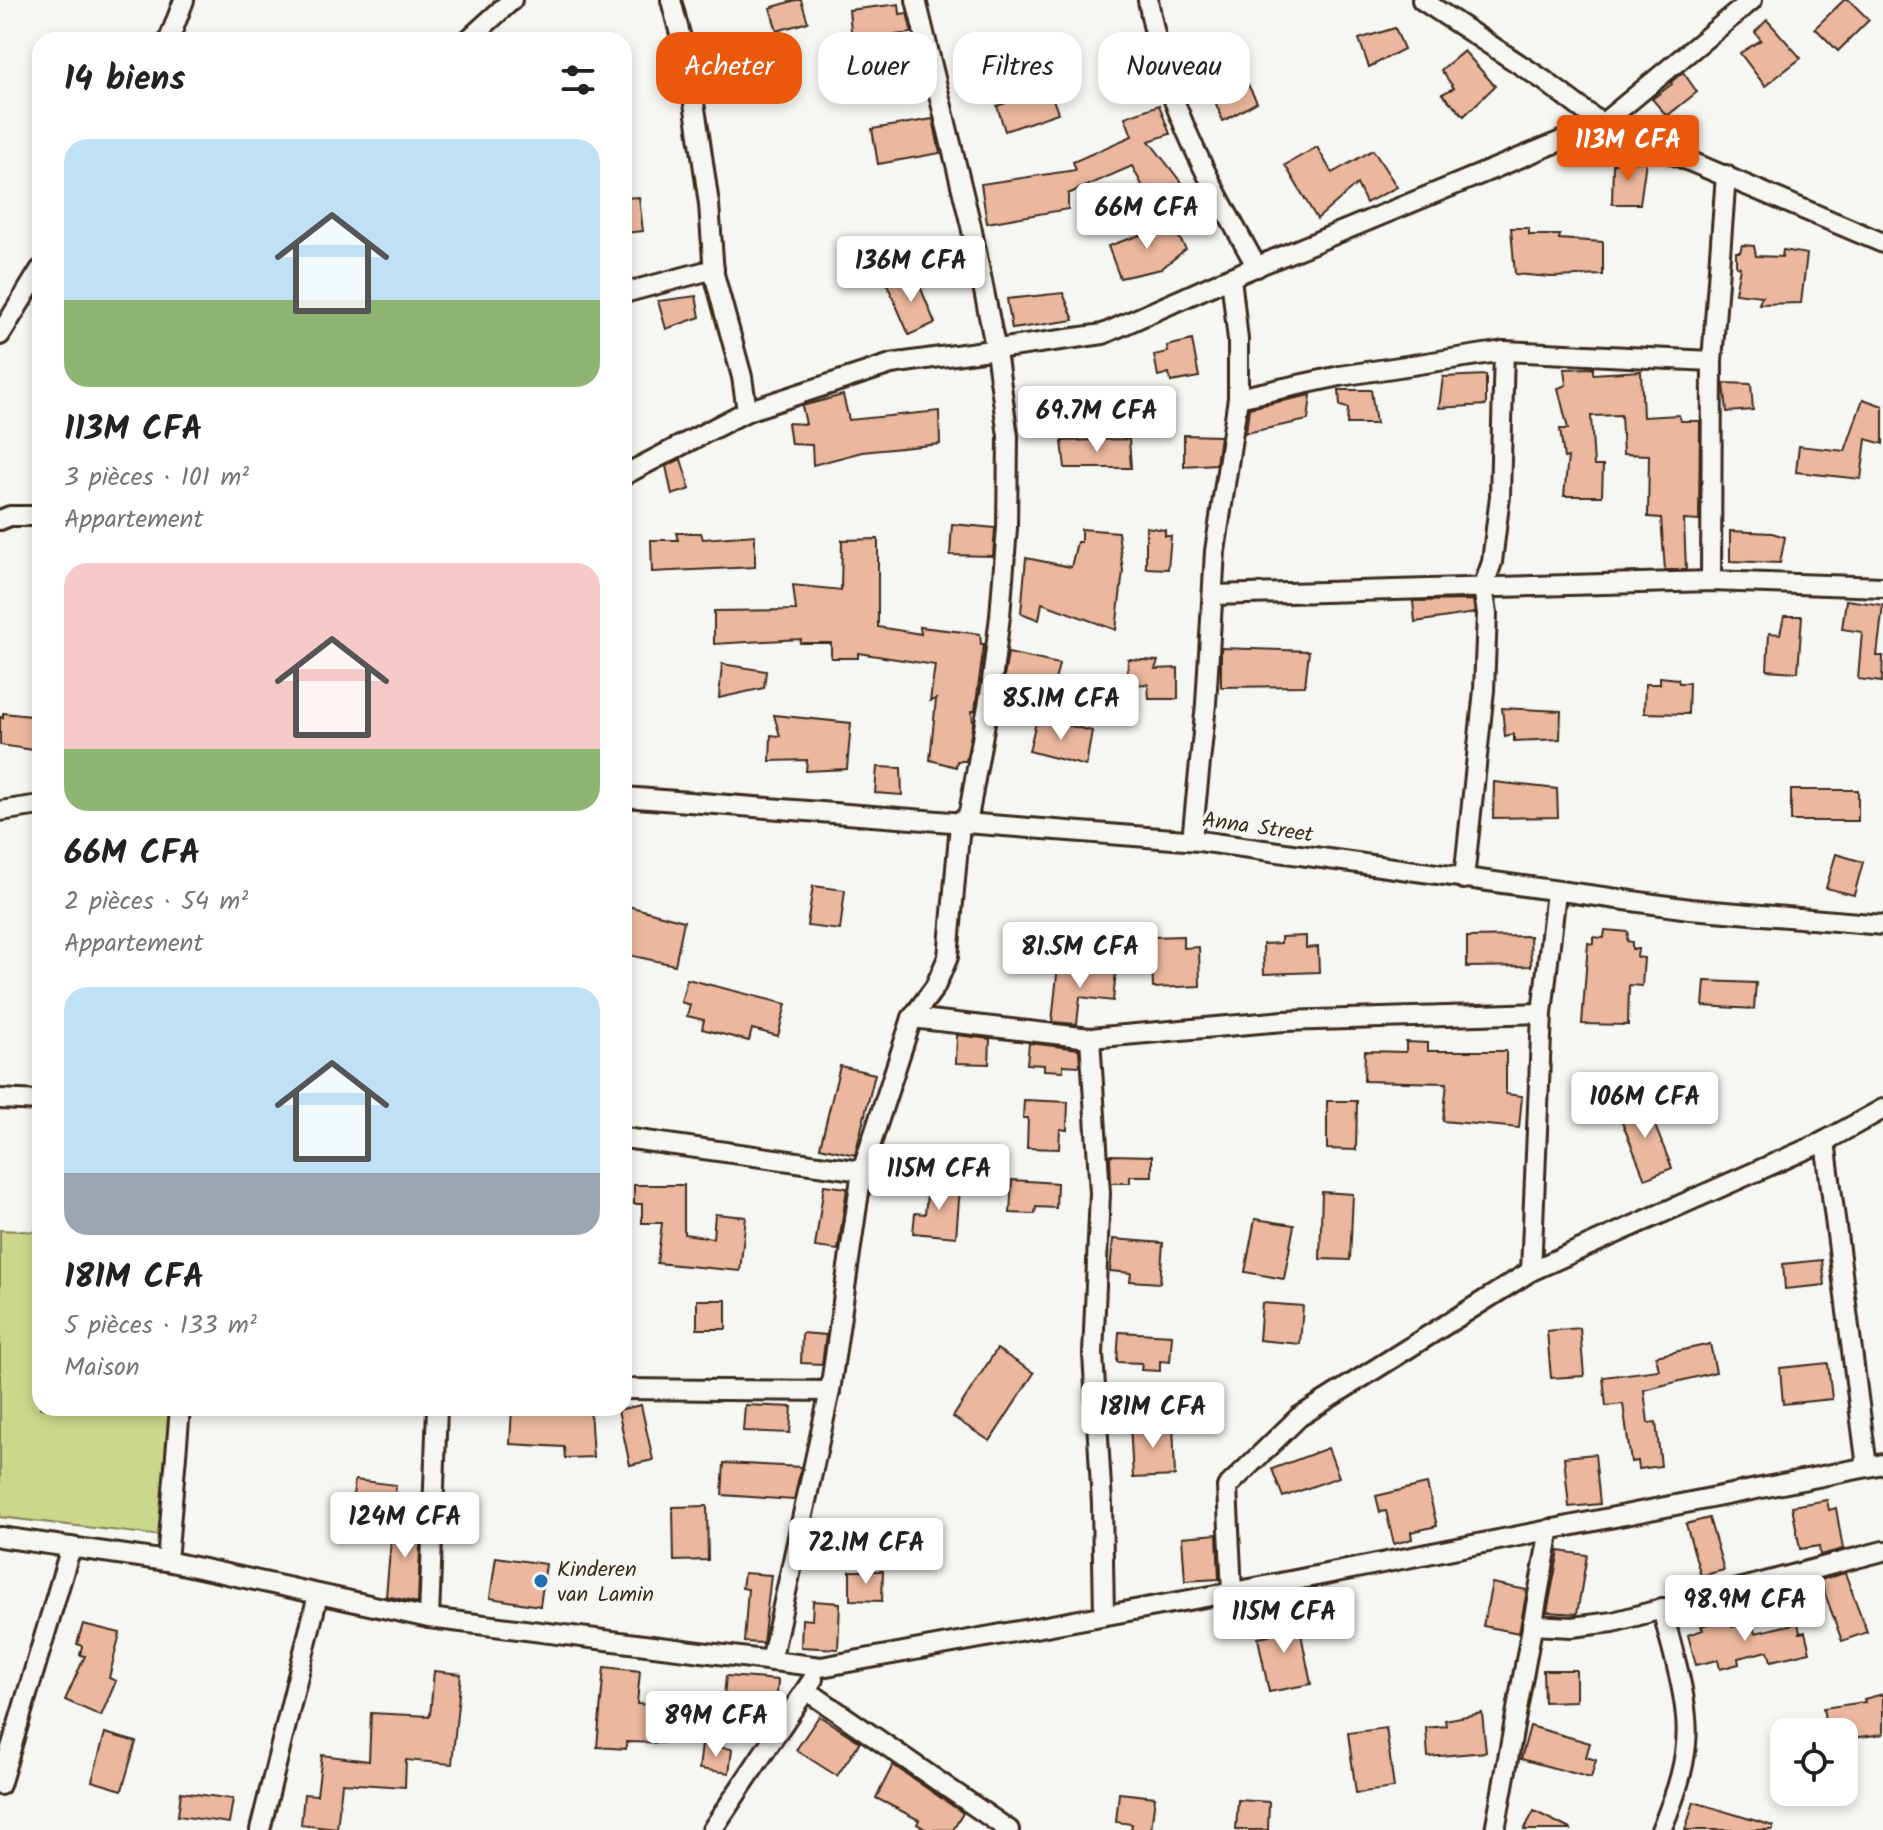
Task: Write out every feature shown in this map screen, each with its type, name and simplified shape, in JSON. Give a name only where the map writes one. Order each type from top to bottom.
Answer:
[{"type":"street","points":[[172,32],[184,0]]},
{"type":"street","points":[[477,32],[512,0]]},
{"type":"street","points":[[671,0],[687,61],[697,121],[709,204],[714,269],[742,377],[747,411]]},
{"type":"street","points":[[771,1661],[830,1391],[862,1171],[912,1018],[935,987],[948,957],[960,824],[969,813],[991,689],[1007,528],[1008,436],[996,351],[958,167],[916,0]]},
{"type":"street","points":[[1148,0],[1157,47],[1179,113],[1216,192],[1257,267]]},
{"type":"street","points":[[1422,0],[1545,81],[1602,124],[1883,243]]},
{"type":"street","points":[[632,471],[747,411],[891,364],[1103,334],[1231,277],[1602,124],[1752,0]]},
{"type":"street","points":[[1711,581],[1712,361],[1726,175]]},
{"type":"street","points":[[632,291],[714,269]]},
{"type":"street","points":[[1192,840],[1206,704],[1215,551],[1238,398],[1238,340],[1231,277]]},
{"type":"street","points":[[0,335],[32,292]]},
{"type":"street","points":[[1238,398],[1340,376],[1504,351],[1712,361]]},
{"type":"street","points":[[1464,879],[1484,690],[1487,613],[1483,588],[1492,562],[1500,496],[1504,351]]},
{"type":"street","points":[[0,520],[10,516],[32,516]]},
{"type":"street","points":[[1214,595],[1711,581],[1883,587]]},
{"type":"street","name":"Anna Street","points":[[632,798],[1192,840],[1690,909],[1883,925]]},
{"type":"street","points":[[0,811],[32,806]]},
{"type":"street","points":[[1531,1271],[1542,1013],[1556,892]]},
{"type":"street","points":[[912,1018],[1090,1038],[1284,1021],[1542,1013]]},
{"type":"street","points":[[1090,1038],[1100,1193],[1093,1354],[1102,1504],[1104,1615]]},
{"type":"street","points":[[0,1099],[32,1101]]},
{"type":"street","points":[[1232,1592],[1227,1487],[1299,1417],[1531,1271],[1825,1141],[1883,1109]]},
{"type":"street","points":[[632,1139],[862,1171]]},
{"type":"street","points":[[0,1537],[167,1561],[429,1618],[821,1667],[1232,1592],[1875,1465],[1825,1141]]},
{"type":"street","points":[[632,1389],[830,1391]]},
{"type":"street","points":[[167,1561],[179,1416]]},
{"type":"street","points":[[429,1618],[437,1416]]},
{"type":"street","points":[[1495,1830],[1550,1529]]},
{"type":"street","points":[[0,1785],[71,1547]]},
{"type":"street","points":[[1532,1625],[1572,1627],[1613,1622],[1883,1551]]},
{"type":"street","points":[[260,1830],[318,1595]]},
{"type":"street","points":[[1661,1830],[1672,1805],[1686,1745],[1686,1716],[1662,1608]]},
{"type":"street","points":[[712,1830],[821,1667]]},
{"type":"street","points":[[806,1690],[1009,1830]]},
{"type":"green space","points":[[0,1230],[32,1232],[32,1416],[171,1416],[162,1536],[0,1517]]},
{"type":"building","points":[[801,0],[808,22],[777,31],[770,8]]},
{"type":"building","points":[[1844,0],[1849,0],[1869,20],[1838,51],[1815,28]]},
{"type":"building","points":[[899,4],[900,14],[907,13],[912,32],[851,32],[849,10]]},
{"type":"building","points":[[1767,20],[1801,58],[1765,86],[1740,53],[1761,40],[1755,32]]},
{"type":"building","points":[[1395,28],[1404,49],[1369,67],[1359,39]]},
{"type":"building","points":[[1464,51],[1495,86],[1464,116],[1442,94],[1454,88],[1441,70]]},
{"type":"building","points":[[1683,72],[1697,92],[1667,116],[1652,99]]},
{"type":"building","points":[[1250,89],[1257,102],[1223,121],[1216,104],[1250,104]]},
{"type":"building","points":[[1055,104],[1058,113],[1005,131],[997,106]]},
{"type":"building","points":[[1159,105],[1170,134],[1149,141],[1184,186],[1154,208],[1132,166],[1068,194],[1068,209],[987,223],[981,184],[1076,170],[1073,162],[1132,136],[1125,117]]},
{"type":"building","points":[[933,119],[940,153],[878,164],[872,129]]},
{"type":"building","points":[[1317,147],[1332,173],[1373,150],[1397,187],[1366,203],[1357,184],[1317,219],[1285,165]]},
{"type":"building","points":[[1646,161],[1640,204],[1612,204],[1613,164]]},
{"type":"building","points":[[632,197],[639,197],[643,231],[632,232]]},
{"type":"building","points":[[1169,221],[1186,249],[1161,269],[1120,278],[1108,246]]},
{"type":"building","points":[[1511,228],[1529,228],[1529,235],[1560,235],[1559,239],[1603,242],[1603,275],[1551,277],[1515,274]]},
{"type":"building","points":[[1742,245],[1754,246],[1756,256],[1782,257],[1783,250],[1807,254],[1801,303],[1759,304],[1762,296],[1735,293],[1740,267],[1736,266],[1736,252],[1740,252]]},
{"type":"building","points":[[915,274],[935,323],[909,335],[887,284]]},
{"type":"building","points":[[1063,293],[1074,320],[1012,329],[1007,299]]},
{"type":"building","points":[[696,296],[700,317],[666,329],[658,301]]},
{"type":"building","points":[[1192,340],[1199,377],[1171,382],[1169,373],[1158,376],[1154,355],[1168,352],[1167,346]]},
{"type":"building","points":[[1593,368],[1593,374],[1641,371],[1643,417],[1679,415],[1681,421],[1700,421],[1699,521],[1684,520],[1686,570],[1665,570],[1661,518],[1648,517],[1649,455],[1623,454],[1621,415],[1591,416],[1594,466],[1603,466],[1602,496],[1564,496],[1568,457],[1564,458],[1560,429],[1568,429],[1558,388],[1566,385],[1564,369]]},
{"type":"building","points":[[1486,375],[1486,405],[1439,408],[1443,377]]},
{"type":"building","points":[[1724,383],[1751,384],[1753,410],[1727,412]]},
{"type":"building","points":[[1339,390],[1371,390],[1376,424],[1347,424],[1348,408],[1340,406]]},
{"type":"building","points":[[1031,394],[1062,394],[1066,423],[1033,421]]},
{"type":"building","points":[[843,395],[849,420],[939,411],[940,444],[862,452],[813,465],[812,445],[791,444],[788,423],[806,424],[802,406]]},
{"type":"building","points":[[1311,395],[1308,420],[1246,433],[1249,408]]},
{"type":"building","points":[[1863,399],[1883,406],[1883,444],[1866,439],[1861,479],[1796,472],[1799,446],[1845,451]]},
{"type":"building","points":[[1184,435],[1220,436],[1216,464],[1184,466]]},
{"type":"building","points":[[1129,439],[1131,468],[1065,468],[1062,441]]},
{"type":"building","points":[[681,459],[690,489],[672,495],[666,466]]},
{"type":"building","points":[[952,524],[995,528],[993,556],[950,555]]},
{"type":"building","points":[[1146,527],[1165,530],[1165,536],[1171,536],[1168,569],[1146,568]]},
{"type":"building","points":[[1081,529],[1118,532],[1123,571],[1116,630],[1042,603],[1039,620],[1021,613],[1026,558],[1071,567],[1077,542],[1081,542]]},
{"type":"building","points":[[1730,531],[1772,533],[1785,537],[1780,563],[1730,561]]},
{"type":"building","points":[[676,533],[701,533],[703,539],[755,535],[755,567],[652,572],[651,540],[678,540]]},
{"type":"building","points":[[878,539],[878,627],[921,634],[920,627],[980,634],[981,644],[984,644],[966,761],[957,761],[956,767],[930,760],[936,699],[930,701],[935,665],[858,653],[858,658],[831,658],[831,643],[800,643],[801,639],[714,644],[714,611],[796,610],[793,585],[841,590],[842,540]]},
{"type":"building","points":[[1473,600],[1475,613],[1415,622],[1413,601]]},
{"type":"building","points":[[1846,600],[1883,605],[1877,656],[1883,656],[1882,682],[1858,679],[1862,632],[1842,629]]},
{"type":"building","points":[[1784,616],[1802,616],[1798,672],[1767,670],[1769,633],[1780,634]]},
{"type":"building","points":[[1221,648],[1309,651],[1305,686],[1221,687]]},
{"type":"building","points":[[1008,653],[1059,664],[1053,689],[1004,678]]},
{"type":"building","points":[[1128,659],[1158,661],[1155,669],[1178,668],[1178,699],[1149,699],[1148,684],[1127,685]]},
{"type":"building","points":[[722,664],[766,671],[764,688],[719,698]]},
{"type":"building","points":[[1660,677],[1689,683],[1688,714],[1644,713],[1645,684],[1660,684]]},
{"type":"building","points":[[1502,708],[1561,711],[1560,739],[1514,741],[1514,734],[1505,736]]},
{"type":"building","points":[[3,713],[32,716],[32,750],[0,745],[0,717],[3,718]]},
{"type":"building","points":[[774,715],[851,723],[847,769],[806,771],[807,760],[770,761],[771,735],[780,736]]},
{"type":"building","points":[[1037,718],[1092,731],[1086,766],[1029,751]]},
{"type":"building","points":[[877,767],[901,768],[902,795],[875,793]]},
{"type":"building","points":[[1494,782],[1557,789],[1558,817],[1493,818]]},
{"type":"building","points":[[1791,790],[1858,790],[1858,821],[1791,821]]},
{"type":"building","points":[[1836,854],[1863,862],[1854,895],[1826,888]]},
{"type":"building","points":[[813,886],[845,890],[840,930],[807,926]]},
{"type":"building","points":[[632,907],[684,921],[675,965],[632,956]]},
{"type":"building","points":[[1605,930],[1628,932],[1627,941],[1632,942],[1632,949],[1638,949],[1637,957],[1644,958],[1642,986],[1629,985],[1628,1025],[1582,1024],[1588,943],[1593,944],[1593,937],[1604,938]]},
{"type":"building","points":[[1183,936],[1183,948],[1199,947],[1200,986],[1153,988],[1151,937]]},
{"type":"building","points":[[1306,936],[1306,948],[1318,947],[1319,972],[1264,974],[1263,944],[1281,943],[1281,937]]},
{"type":"building","points":[[1530,936],[1531,966],[1467,967],[1467,937]]},
{"type":"building","points":[[1058,965],[1116,971],[1113,1001],[1080,997],[1077,1024],[1052,1022]]},
{"type":"building","points":[[687,979],[786,1004],[778,1036],[752,1029],[749,1041],[702,1029],[704,1020],[687,1016],[690,1005],[681,1002]]},
{"type":"building","points":[[1705,981],[1756,983],[1754,1009],[1703,1006]]},
{"type":"building","points":[[957,1035],[990,1039],[989,1064],[956,1063]]},
{"type":"building","points":[[1406,1042],[1428,1043],[1428,1051],[1506,1051],[1506,1094],[1522,1096],[1519,1128],[1443,1121],[1447,1083],[1364,1081],[1365,1051],[1406,1052]]},
{"type":"building","points":[[1029,1043],[1079,1049],[1080,1066],[1063,1065],[1063,1071],[1044,1070],[1044,1065],[1027,1064]]},
{"type":"building","points":[[840,1066],[875,1074],[855,1155],[820,1147]]},
{"type":"building","points":[[1024,1100],[1068,1102],[1067,1130],[1060,1129],[1059,1149],[1027,1148],[1028,1118],[1023,1118]]},
{"type":"building","points":[[1327,1101],[1357,1101],[1356,1150],[1327,1149]]},
{"type":"building","points":[[1645,1101],[1672,1168],[1645,1179],[1618,1112]]},
{"type":"building","points":[[1110,1155],[1152,1156],[1152,1176],[1130,1176],[1130,1183],[1111,1183]]},
{"type":"building","points":[[1012,1180],[1057,1183],[1056,1208],[1036,1207],[1035,1214],[1010,1213]]},
{"type":"building","points":[[634,1185],[684,1185],[684,1234],[713,1238],[715,1214],[746,1217],[740,1271],[657,1263],[662,1223],[642,1223],[642,1204],[634,1204]]},
{"type":"building","points":[[824,1185],[847,1188],[838,1250],[815,1247]]},
{"type":"building","points":[[928,1185],[960,1188],[956,1237],[913,1233],[915,1213],[925,1214]]},
{"type":"building","points":[[1322,1192],[1353,1194],[1350,1260],[1320,1259]]},
{"type":"building","points":[[1255,1219],[1294,1225],[1284,1279],[1245,1272]]},
{"type":"building","points":[[1113,1239],[1163,1243],[1160,1283],[1130,1281],[1131,1273],[1110,1271]]},
{"type":"building","points":[[1822,1260],[1825,1285],[1785,1289],[1783,1264]]},
{"type":"building","points":[[697,1300],[726,1300],[726,1329],[697,1329]]},
{"type":"building","points":[[1262,1303],[1303,1306],[1300,1344],[1259,1340]]},
{"type":"building","points":[[1580,1328],[1584,1376],[1551,1378],[1547,1331]]},
{"type":"building","points":[[1119,1332],[1172,1335],[1170,1362],[1160,1361],[1160,1371],[1141,1370],[1142,1363],[1117,1362]]},
{"type":"building","points":[[802,1333],[826,1335],[822,1364],[801,1363]]},
{"type":"building","points":[[1710,1344],[1716,1372],[1644,1390],[1648,1423],[1656,1422],[1661,1466],[1639,1469],[1638,1461],[1631,1462],[1623,1404],[1606,1406],[1603,1377],[1659,1370],[1656,1356]]},
{"type":"building","points":[[997,1349],[1034,1373],[990,1441],[953,1417]]},
{"type":"building","points":[[1828,1363],[1832,1399],[1783,1404],[1780,1368]]},
{"type":"building","points":[[641,1405],[653,1460],[630,1465],[619,1416],[632,1416],[632,1407]]},
{"type":"building","points":[[745,1405],[792,1407],[790,1433],[743,1431]]},
{"type":"building","points":[[512,1416],[590,1416],[593,1457],[565,1458],[564,1447],[510,1444]]},
{"type":"building","points":[[1173,1422],[1175,1476],[1133,1478],[1130,1423]]},
{"type":"building","points":[[1328,1448],[1339,1477],[1283,1497],[1272,1469]]},
{"type":"building","points":[[1595,1454],[1600,1504],[1569,1507],[1564,1457]]},
{"type":"building","points":[[724,1463],[801,1467],[794,1500],[722,1495]]},
{"type":"building","points":[[355,1480],[396,1485],[392,1516],[351,1511]]},
{"type":"building","points":[[1427,1484],[1437,1526],[1411,1532],[1412,1539],[1394,1544],[1386,1511],[1380,1512],[1376,1496]]},
{"type":"building","points":[[1827,1500],[1829,1510],[1836,1508],[1843,1549],[1820,1555],[1819,1546],[1800,1549],[1792,1506]]},
{"type":"building","points":[[707,1506],[708,1560],[674,1561],[673,1507]]},
{"type":"building","points":[[393,1518],[421,1520],[418,1603],[386,1596]]},
{"type":"building","points":[[1709,1518],[1724,1570],[1701,1576],[1686,1524]]},
{"type":"building","points":[[1217,1534],[1219,1579],[1185,1581],[1182,1537]]},
{"type":"building","points":[[1559,1551],[1587,1555],[1577,1614],[1547,1612]]},
{"type":"building","points":[[496,1557],[546,1564],[540,1606],[490,1598]]},
{"type":"building","points":[[850,1571],[883,1571],[882,1601],[850,1600]]},
{"type":"building","points":[[744,1573],[771,1575],[763,1643],[744,1642],[748,1589],[742,1588]]},
{"type":"building","points":[[1845,1573],[1867,1632],[1842,1641],[1820,1580]]},
{"type":"building","points":[[1492,1583],[1527,1590],[1519,1633],[1483,1626]]},
{"type":"building","points":[[813,1601],[840,1603],[838,1649],[801,1647],[802,1619],[812,1620]]},
{"type":"building","points":[[1297,1614],[1311,1684],[1269,1692],[1258,1638],[1269,1636],[1266,1620]]},
{"type":"building","points":[[1730,1618],[1732,1627],[1751,1621],[1755,1633],[1798,1623],[1800,1633],[1805,1632],[1810,1652],[1771,1661],[1768,1651],[1738,1658],[1739,1664],[1720,1669],[1718,1660],[1696,1665],[1688,1635],[1703,1630],[1701,1626]]},
{"type":"building","points":[[83,1624],[120,1633],[109,1678],[116,1681],[101,1716],[65,1700],[85,1656],[80,1655],[82,1646],[77,1644]]},
{"type":"building","points":[[604,1667],[640,1671],[637,1704],[681,1706],[679,1735],[664,1734],[663,1743],[626,1742],[626,1749],[597,1747]]},
{"type":"building","points":[[1543,1670],[1576,1670],[1576,1701],[1544,1702]]},
{"type":"building","points":[[434,1671],[461,1674],[452,1764],[406,1760],[405,1787],[342,1783],[337,1829],[301,1825],[304,1794],[317,1795],[322,1755],[369,1761],[371,1713],[430,1716]]},
{"type":"building","points":[[726,1676],[778,1680],[776,1711],[723,1707]]},
{"type":"building","points":[[1883,1694],[1883,1734],[1858,1737],[1858,1718],[1825,1718],[1823,1708],[1865,1702],[1864,1699]]},
{"type":"building","points":[[1482,1713],[1486,1752],[1428,1757],[1426,1728],[1446,1726],[1445,1720]]},
{"type":"building","points":[[819,1716],[860,1742],[837,1776],[796,1750]]},
{"type":"building","points":[[1530,1726],[1590,1743],[1586,1757],[1596,1760],[1591,1778],[1521,1759]]},
{"type":"building","points":[[1386,1728],[1394,1788],[1356,1793],[1348,1733]]},
{"type":"building","points":[[105,1733],[136,1742],[122,1790],[92,1781]]},
{"type":"building","points":[[702,1745],[732,1749],[729,1773],[699,1769]]},
{"type":"building","points":[[893,1765],[963,1813],[953,1830],[927,1830],[917,1824],[919,1820],[876,1798]]},
{"type":"building","points":[[181,1792],[233,1799],[229,1823],[178,1816]]},
{"type":"building","points":[[1119,1793],[1155,1797],[1151,1830],[1131,1830],[1132,1824],[1116,1822]]},
{"type":"building","points":[[1238,1800],[1269,1802],[1268,1830],[1236,1830]]},
{"type":"building","points":[[1694,1802],[1773,1826],[1773,1830],[1685,1830]]},
{"type":"building","points":[[1534,1811],[1572,1830],[1524,1830]]},
{"type":"place","name":"Kinderen van Lamin","points":[[541,1581]]}]
